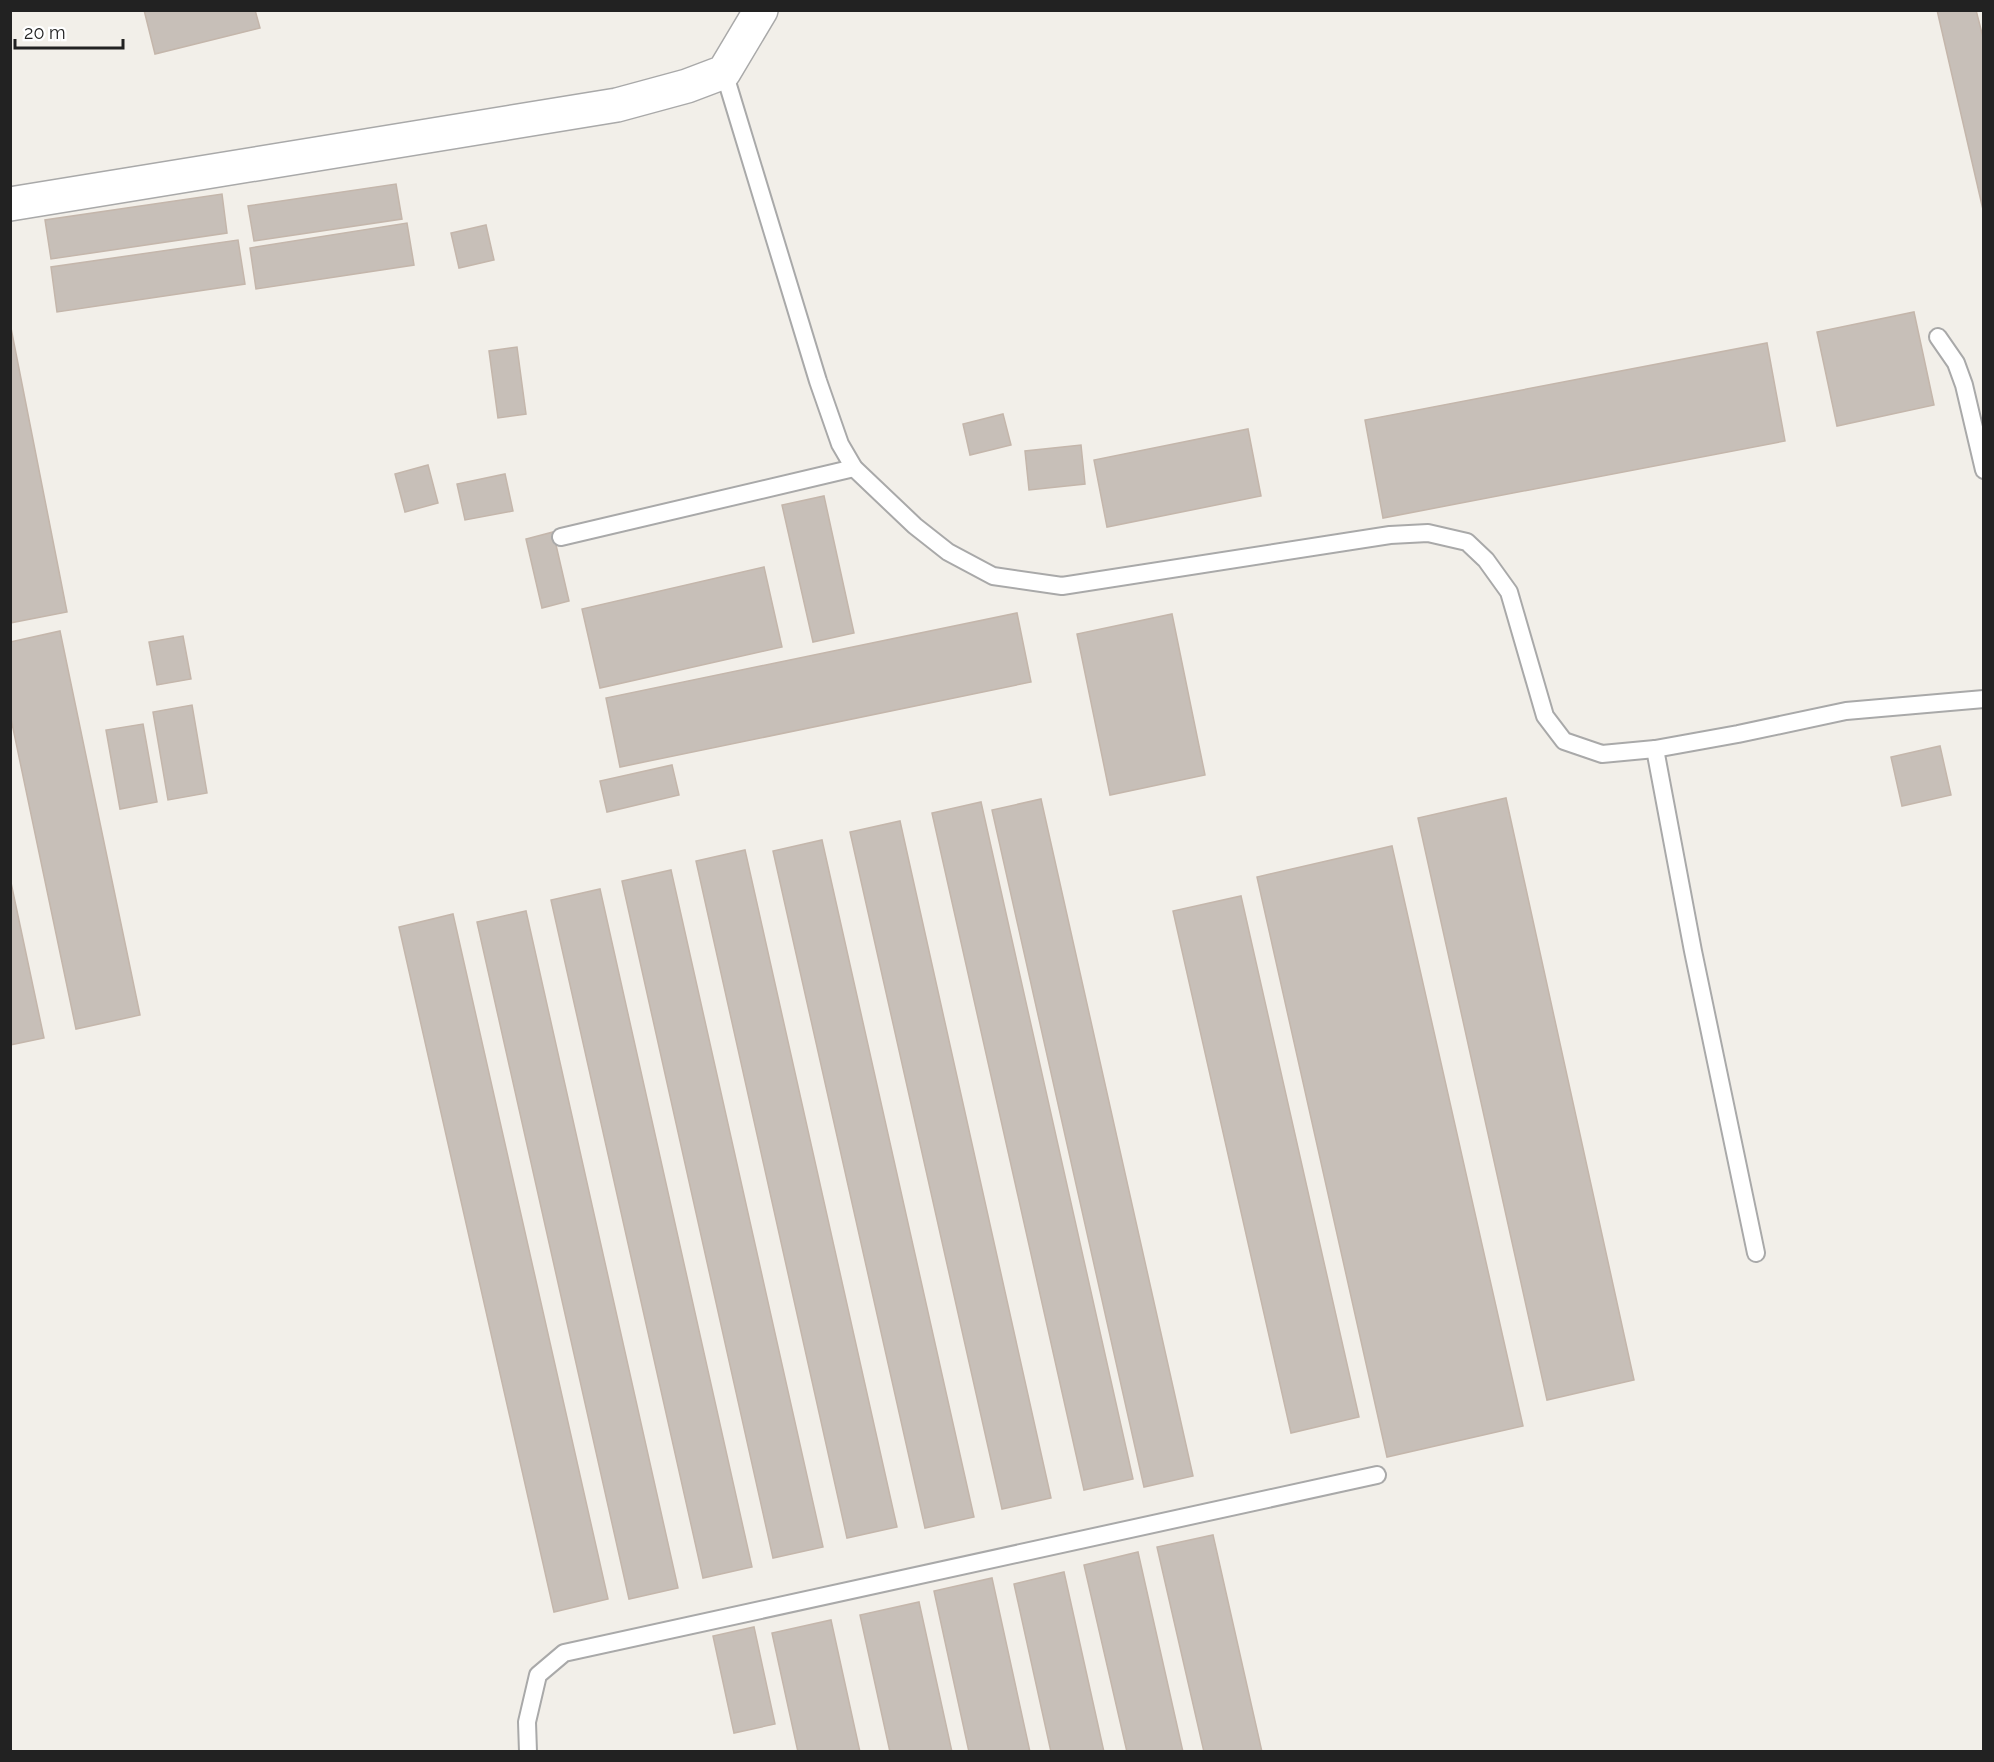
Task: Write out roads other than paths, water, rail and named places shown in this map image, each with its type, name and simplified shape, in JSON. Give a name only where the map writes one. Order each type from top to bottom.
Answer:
[{"type":"street","points":[[10,204],[617,105],[687,86],[724,72],[761,10]]},
{"type":"lane","points":[[724,72],[818,381],[840,444],[854,468],[915,526],[948,552],[993,576],[1062,586],[1390,535],[1428,533],[1467,542],[1486,560],[1509,591],[1545,716],[1563,741],[1602,754],[1655,749],[1846,711],[1983,699]]},
{"type":"lane","points":[[1938,337],[1956,363],[1964,385],[1983,470]]},
{"type":"lane","points":[[561,537],[854,468]]},
{"type":"lane","points":[[1655,749],[1693,951],[1756,1253]]},
{"type":"lane","points":[[528,1752],[527,1722],[538,1675],[564,1653],[1377,1475]]}]
